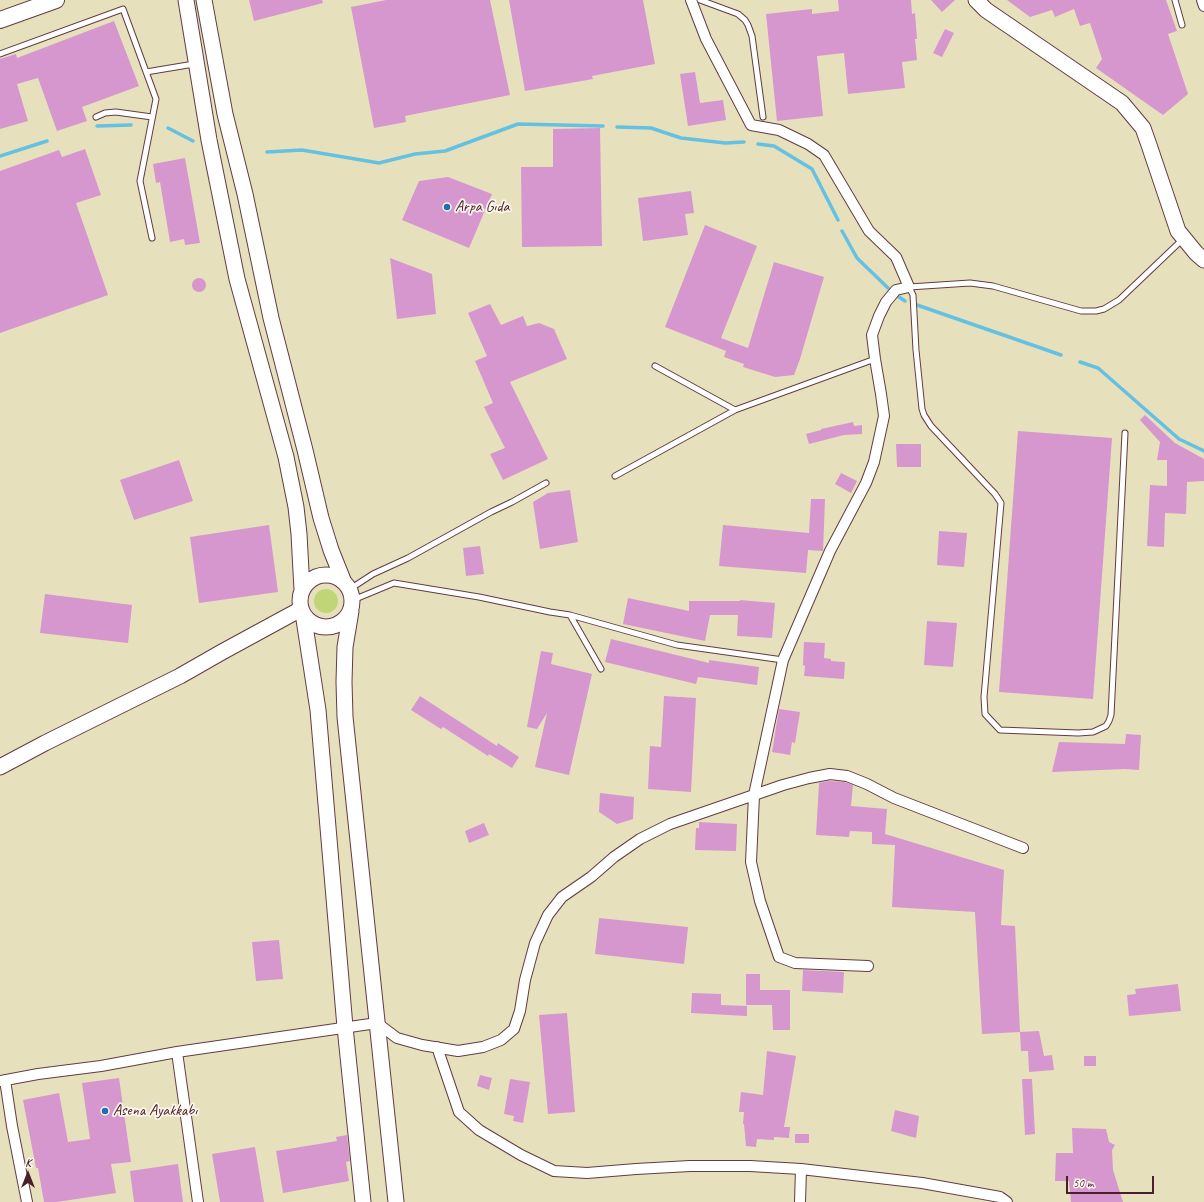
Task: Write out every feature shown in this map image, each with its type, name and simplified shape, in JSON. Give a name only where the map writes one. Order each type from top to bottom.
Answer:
[{"type":"main road","points":[[0,20],[56,0]]},
{"type":"street","points":[[186,0],[209,140],[237,279],[286,457],[296,507],[302,590]]},
{"type":"street","points":[[204,0],[225,114],[245,194],[271,318],[330,550],[349,595],[345,647],[345,717],[396,1202]]},
{"type":"street","points":[[691,0],[706,39],[752,125],[779,130],[808,144],[824,155],[869,231],[896,257],[909,286],[896,290],[886,302],[872,335],[884,416],[874,462],[866,483],[830,551],[783,660],[754,795],[751,862],[760,901],[779,957],[795,963],[868,966]]},
{"type":"street","points":[[976,0],[986,10],[1122,103],[1142,128],[1178,231],[1196,253],[1204,260]]},
{"type":"street","points":[[1202,0],[1204,6]]},
{"type":"street","points":[[302,611],[308,620],[315,625],[332,627],[340,624],[346,618],[349,595],[336,576],[328,574],[320,575],[313,578],[306,584],[300,596],[300,603],[318,710],[345,1027],[363,1202]]},
{"type":"street","points":[[0,767],[180,676],[222,652],[302,611]]},
{"type":"street","points":[[27,1202],[3,1081],[38,1074],[101,1066],[177,1052],[377,1022],[397,1038],[422,1045],[458,1051],[482,1048],[501,1040],[514,1029],[520,1011],[525,980],[535,943],[548,914],[562,897],[591,878],[614,857],[640,839],[670,824],[783,785],[830,774],[847,776],[867,784],[894,798],[1023,848]]},
{"type":"street","points":[[437,1048],[459,1112],[479,1130],[521,1156],[554,1171],[587,1173],[636,1168],[690,1166],[750,1166],[801,1169],[922,1183],[1000,1197],[1007,1202]]},
{"type":"street","points":[[177,1052],[198,1202]]},
{"type":"street","points":[[800,1202],[801,1169]]},
{"type":"lane","points":[[700,0],[738,14],[745,20],[752,36],[763,116]]},
{"type":"lane","points":[[1175,0],[1182,25]]},
{"type":"lane","points":[[0,54],[123,9],[156,99],[140,181],[152,238]]},
{"type":"lane","points":[[146,72],[196,64]]},
{"type":"lane","points":[[96,117],[105,113],[116,112],[152,117]]},
{"type":"lane","points":[[1125,433],[1111,715],[1109,721],[1106,726],[1093,732],[1078,733],[1000,730],[985,714],[984,697],[1001,503],[995,494],[931,426],[924,415],[922,409],[916,350],[913,294],[909,286],[970,283],[993,286],[1081,311],[1096,311],[1104,309],[1119,300],[1184,238]]},
{"type":"lane","points":[[615,476],[735,410],[875,359]]},
{"type":"lane","points":[[655,366],[735,410]]},
{"type":"lane","points":[[349,595],[373,574],[408,558],[546,483]]},
{"type":"lane","points":[[349,595],[394,584],[431,588],[479,596],[570,615],[677,645],[783,660]]},
{"type":"lane","points":[[570,615],[601,669]]},
{"type":"green space","points":[[326,589],[331,590],[337,596],[337,606],[331,612],[326,613],[321,612],[315,606],[314,601],[315,596],[321,590]]},
{"type":"building","points":[[249,0],[322,0],[323,3],[254,21]]},
{"type":"building","points":[[386,0],[490,0],[510,95],[405,116],[406,122],[374,128],[351,7]]},
{"type":"building","points":[[509,0],[643,0],[655,64],[592,76],[593,79],[525,91]]},
{"type":"building","points":[[838,0],[911,0],[912,14],[915,13],[917,60],[902,62],[905,88],[848,94],[844,53],[817,56],[823,116],[777,121],[766,14],[812,9],[812,14],[839,11]]},
{"type":"building","points":[[931,0],[955,0],[942,12]]},
{"type":"building","points":[[1007,0],[1166,0],[1177,31],[1168,34],[1188,94],[1163,115],[1096,68],[1102,59],[1090,23],[1080,26],[1074,9],[1055,17],[1052,10],[1030,17]]},
{"type":"building","points":[[114,21],[139,86],[82,107],[87,121],[57,131],[38,78],[17,84],[28,121],[0,129],[0,59],[16,54],[17,58]]},
{"type":"building","points":[[945,29],[954,33],[942,57],[933,53]]},
{"type":"building","points":[[695,72],[700,103],[723,100],[726,120],[688,126],[680,74]]},
{"type":"building","points":[[600,128],[602,246],[522,247],[521,167],[553,167],[553,129]]},
{"type":"building","points":[[85,149],[101,195],[76,203],[108,295],[0,333],[0,171],[59,150],[62,157]]},
{"type":"building","points":[[185,158],[200,243],[185,245],[184,239],[170,242],[160,182],[156,183],[153,164]]},
{"type":"building","name":"Arpa Gıda","points":[[448,177],[492,194],[469,248],[402,220],[419,181]]},
{"type":"building","points":[[691,191],[694,213],[685,214],[688,235],[643,241],[638,198]]},
{"type":"building","points":[[705,225],[757,246],[721,338],[748,348],[774,262],[824,277],[794,375],[775,377],[743,367],[744,364],[724,357],[726,351],[665,327]]},
{"type":"building","points":[[390,258],[432,274],[436,314],[397,319]]},
{"type":"building","points":[[199,278],[204,280],[206,285],[204,290],[199,292],[194,290],[192,285],[194,280]]},
{"type":"building","points":[[490,304],[501,325],[523,316],[527,326],[539,323],[554,329],[567,359],[510,382],[548,459],[503,480],[490,454],[505,448],[484,407],[493,403],[475,361],[487,356],[468,313]]},
{"type":"building","points":[[1145,415],[1175,443],[1204,459],[1204,481],[1187,482],[1186,514],[1165,513],[1164,547],[1147,546],[1150,485],[1167,486],[1167,460],[1157,460],[1160,442],[1140,420]]},
{"type":"building","points":[[853,422],[854,426],[862,425],[862,434],[844,435],[809,444],[806,434]]},
{"type":"building","points":[[1018,431],[1112,438],[1093,699],[999,692]]},
{"type":"building","points":[[896,444],[921,444],[921,467],[897,467]]},
{"type":"building","points":[[179,460],[193,501],[134,520],[120,480]]},
{"type":"building","points":[[841,473],[857,481],[851,493],[835,484]]},
{"type":"building","points":[[570,490],[578,542],[540,549],[533,502],[548,493]]},
{"type":"building","points":[[811,499],[825,499],[823,551],[808,550],[806,573],[719,566],[723,525],[809,533]]},
{"type":"building","points":[[269,525],[278,592],[199,603],[190,537]]},
{"type":"building","points":[[939,531],[967,533],[964,567],[937,565]]},
{"type":"building","points":[[480,546],[484,574],[466,576],[463,548]]},
{"type":"building","points":[[45,594],[132,605],[128,643],[40,633]]},
{"type":"building","points":[[628,598],[689,611],[689,601],[740,600],[775,603],[772,638],[737,636],[738,615],[710,615],[705,641],[623,624]]},
{"type":"building","points":[[927,621],[957,623],[953,667],[924,665]]},
{"type":"building","points":[[611,639],[709,663],[709,660],[759,667],[757,685],[698,677],[696,684],[605,662]]},
{"type":"building","points":[[804,642],[825,643],[824,658],[831,659],[831,661],[845,662],[844,679],[804,676]]},
{"type":"building","points":[[541,651],[553,653],[551,664],[592,674],[569,775],[535,767],[547,713],[537,729],[527,727]]},
{"type":"building","points":[[420,696],[497,746],[498,743],[519,757],[512,768],[489,754],[488,756],[443,727],[441,729],[411,710]]},
{"type":"building","points":[[664,696],[696,698],[691,792],[648,789],[650,746],[661,747]]},
{"type":"building","points":[[779,709],[800,712],[795,743],[792,742],[790,755],[772,752]]},
{"type":"building","points":[[1126,734],[1141,735],[1139,770],[1125,769],[1052,772],[1059,742],[1125,744]]},
{"type":"building","points":[[828,781],[845,782],[853,785],[851,806],[887,809],[885,834],[1004,870],[1001,925],[1015,926],[1020,1032],[982,1034],[975,912],[892,907],[895,845],[872,844],[872,832],[850,831],[849,837],[816,835],[819,783]]},
{"type":"building","points":[[600,793],[634,797],[633,819],[617,824],[599,812]]},
{"type":"building","points":[[699,822],[737,824],[736,851],[695,850],[696,828],[699,828]]},
{"type":"building","points":[[484,823],[489,835],[469,843],[465,831]]},
{"type":"building","points":[[599,918],[688,927],[684,964],[595,954]]},
{"type":"building","points":[[279,940],[283,979],[256,981],[252,942]]},
{"type":"building","points":[[803,970],[844,972],[843,993],[802,991]]},
{"type":"building","points":[[746,974],[760,974],[760,990],[790,990],[790,1030],[773,1030],[772,1005],[746,1005]]},
{"type":"building","points":[[1178,984],[1181,1011],[1129,1016],[1127,995],[1136,994],[1135,989]]},
{"type":"building","points":[[692,993],[721,994],[721,1005],[747,1006],[747,1016],[691,1013]]},
{"type":"building","points":[[567,1013],[575,1112],[548,1114],[539,1015]]},
{"type":"building","points":[[1039,1031],[1044,1056],[1052,1055],[1054,1070],[1029,1072],[1028,1051],[1021,1051],[1020,1032]]},
{"type":"building","points":[[767,1051],[796,1056],[784,1127],[790,1127],[789,1138],[774,1137],[774,1140],[757,1139],[756,1147],[746,1146],[743,1124],[744,1112],[739,1112],[741,1092],[763,1095]]},
{"type":"building","points":[[1084,1056],[1096,1056],[1096,1066],[1084,1066]]},
{"type":"building","points":[[480,1075],[492,1078],[489,1090],[477,1086]]},
{"type":"building","points":[[119,1078],[131,1162],[111,1164],[116,1193],[57,1202],[44,1202],[23,1100],[59,1093],[68,1142],[90,1139],[82,1083]]},
{"type":"building","points":[[510,1079],[530,1082],[523,1123],[513,1121],[514,1116],[504,1114]]},
{"type":"building","points":[[1022,1079],[1032,1079],[1035,1134],[1025,1135]]},
{"type":"building","points":[[895,1110],[919,1116],[916,1138],[891,1131]]},
{"type":"building","points":[[1072,1128],[1106,1129],[1109,1142],[1115,1145],[1112,1150],[1113,1170],[1123,1202],[1071,1202],[1069,1181],[1055,1181],[1056,1153],[1073,1153]]},
{"type":"building","points":[[795,1134],[809,1134],[809,1143],[795,1143]]},
{"type":"building","points":[[347,1135],[350,1161],[346,1162],[349,1181],[283,1193],[276,1151],[337,1141],[336,1137]]},
{"type":"building","points":[[255,1147],[264,1202],[220,1202],[212,1154]]},
{"type":"building","points":[[178,1164],[183,1202],[134,1202],[130,1171]]},
{"type":"waterway","points":[[267,152],[302,150],[379,163],[415,154],[445,151],[518,124],[603,126]]},
{"type":"waterway","points":[[97,126],[131,125]]},
{"type":"waterway","points":[[617,127],[651,128],[681,138],[725,143],[744,142]]},
{"type":"waterway","points":[[168,128],[193,141]]},
{"type":"waterway","points":[[0,156],[47,141]]},
{"type":"waterway","points":[[758,144],[774,146],[812,169],[838,220]]},
{"type":"waterway","points":[[842,231],[857,258],[888,288]]},
{"type":"waterway","points":[[896,295],[905,301]]},
{"type":"waterway","points":[[917,305],[1061,355]]},
{"type":"waterway","points":[[1080,362],[1098,368],[1179,439],[1204,451]]},
{"type":"place","name":"Arpa Gıda","points":[[447,207]]},
{"type":"place","name":"Asena Ayakkabı","points":[[105,1111]]}]
